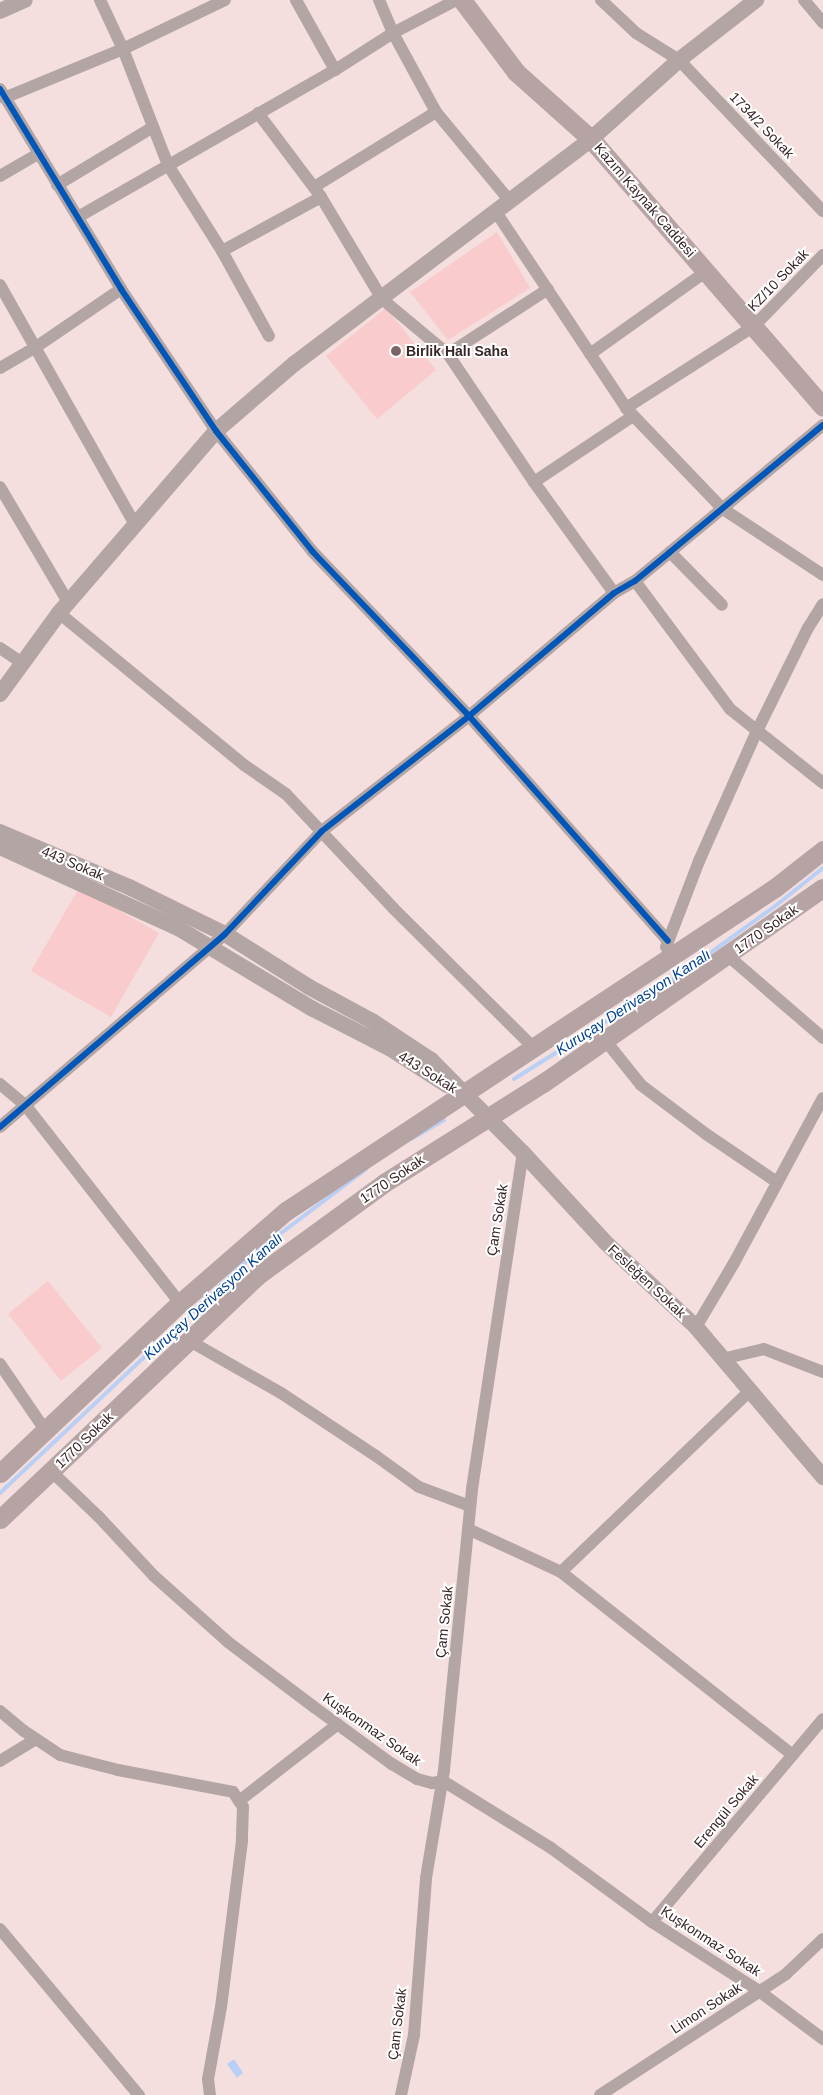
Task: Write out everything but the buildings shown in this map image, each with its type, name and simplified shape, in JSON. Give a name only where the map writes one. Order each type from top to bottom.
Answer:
[{"type":"main road","name":"Kazım Kaynak Caddesi","points":[[462,0],[516,72],[591,139],[823,407]]},
{"type":"main road","name":"1770 Sokak","points":[[0,1473],[180,1303],[286,1211],[776,887],[823,850]]},
{"type":"main road","name":"1770 Sokak","points":[[0,1519],[52,1472],[258,1275],[384,1183],[486,1119],[605,1040],[823,888]]},
{"type":"street","points":[[0,11],[25,0]]},
{"type":"street","points":[[100,0],[123,49],[168,165],[222,251],[269,336]]},
{"type":"street","points":[[225,0],[123,49],[2,94],[121,289],[216,431],[312,551],[469,716],[668,942]]},
{"type":"street","points":[[296,0],[334,70]]},
{"type":"street","points":[[379,0],[393,34],[436,112],[509,200]]},
{"type":"street","points":[[78,217],[393,34],[456,0]]},
{"type":"street","name":"1734/2 Sokak","points":[[601,0],[636,33],[679,60],[821,203]]},
{"type":"street","points":[[0,694],[63,607],[216,431],[294,364],[591,139],[679,60],[756,0]]},
{"type":"street","points":[[804,0],[823,23]]},
{"type":"street","points":[[222,251],[318,192],[436,112]]},
{"type":"street","points":[[258,113],[318,192],[382,299],[448,354],[534,482],[614,593]]},
{"type":"street","points":[[58,185],[153,127]]},
{"type":"street","points":[[0,176],[38,154]]},
{"type":"street","points":[[496,212],[630,412],[723,509],[823,575]]},
{"type":"street","name":"KZ/10 Sokak","points":[[534,482],[630,412],[754,326],[823,256]]},
{"type":"street","points":[[590,354],[706,271]]},
{"type":"street","points":[[0,285],[135,525]]},
{"type":"street","points":[[0,368],[36,347],[121,289]]},
{"type":"street","points":[[448,354],[548,289]]},
{"type":"street","points":[[0,1127],[225,934],[322,830],[469,716],[614,593],[635,581],[823,425]]},
{"type":"street","points":[[0,487],[63,607],[244,765],[286,794],[322,830],[393,908],[533,1046]]},
{"type":"street","points":[[670,552],[722,605]]},
{"type":"street","points":[[635,581],[730,709],[823,783]]},
{"type":"street","points":[[660,963],[699,861],[758,730],[808,628],[823,604]]},
{"type":"street","points":[[0,648],[22,663]]},
{"type":"street","name":"443 Sokak","points":[[0,832],[129,887],[225,934],[309,987],[372,1021],[404,1041],[431,1060],[462,1094]]},
{"type":"street","name":"443 Sokak","points":[[0,847],[143,912],[210,946],[249,972],[313,1009],[391,1049],[462,1094]]},
{"type":"street","points":[[728,955],[823,1038]]},
{"type":"street","points":[[605,1040],[641,1084],[706,1134],[777,1182]]},
{"type":"street","points":[[0,1084],[26,1106],[180,1303]]},
{"type":"street","name":"Fesleğen Sokak","points":[[462,1094],[523,1153],[605,1242],[696,1327],[823,1476]]},
{"type":"street","points":[[696,1327],[734,1263],[823,1098]]},
{"type":"street","name":"Çam Sokak","points":[[401,2095],[414,2035],[426,1878],[443,1781],[470,1506],[523,1153]]},
{"type":"street","points":[[188,1340],[281,1393],[419,1487],[470,1506]]},
{"type":"street","points":[[722,1359],[764,1349],[823,1372]]},
{"type":"street","points":[[0,1364],[45,1430]]},
{"type":"street","points":[[561,1572],[750,1391]]},
{"type":"street","name":"Kuşkonmaz Sokak","points":[[52,1472],[99,1517],[154,1576],[213,1628],[392,1764],[417,1778],[432,1783],[443,1781],[551,1848],[652,1922],[759,1991],[823,2039]]},
{"type":"street","points":[[468,1529],[561,1572],[793,1756]]},
{"type":"street","points":[[0,1710],[36,1739],[60,1755],[118,1770],[234,1792],[243,1807],[242,1841],[221,2007],[204,2095]]},
{"type":"street","name":"Erengül Sokak","points":[[652,1922],[823,1719]]},
{"type":"street","points":[[239,1801],[338,1724]]},
{"type":"street","points":[[0,1761],[36,1739]]},
{"type":"street","points":[[0,1929],[139,2095]]},
{"type":"street","name":"Limon Sokak","points":[[600,2095],[786,1974],[823,1939]]},
{"type":"street","points":[[208,2079],[210,2095]]},
{"type":"shaded area","points":[[497,232],[530,288],[448,340],[410,292]]},
{"type":"shaded area","points":[[386,308],[436,370],[377,419],[326,356]]},
{"type":"shaded area","points":[[79,888],[159,933],[111,1017],[31,971]]},
{"type":"shaded area","points":[[48,1281],[102,1348],[61,1381],[8,1314]]},
{"type":"water","points":[[234,2059],[243,2073],[237,2078],[227,2064]]},
{"type":"waterway","name":"Kuruçay Derivasyon Kanalı","points":[[514,1079],[674,979],[774,907],[823,868]]},
{"type":"waterway","name":"Kuruçay Derivasyon Kanalı","points":[[411,1139],[444,1120]]},
{"type":"waterway","name":"Kuruçay Derivasyon Kanalı","points":[[0,1493],[230,1276],[264,1246],[366,1169]]},
{"type":"cycle path","points":[[0,89],[121,289],[216,431],[312,551],[469,716],[668,941]]},
{"type":"cycle path","points":[[0,1127],[225,934],[322,831],[469,716],[614,593],[635,581],[823,425]]},
{"type":"place","name":"Birlik Halı Saha","points":[[396,351]]}]
